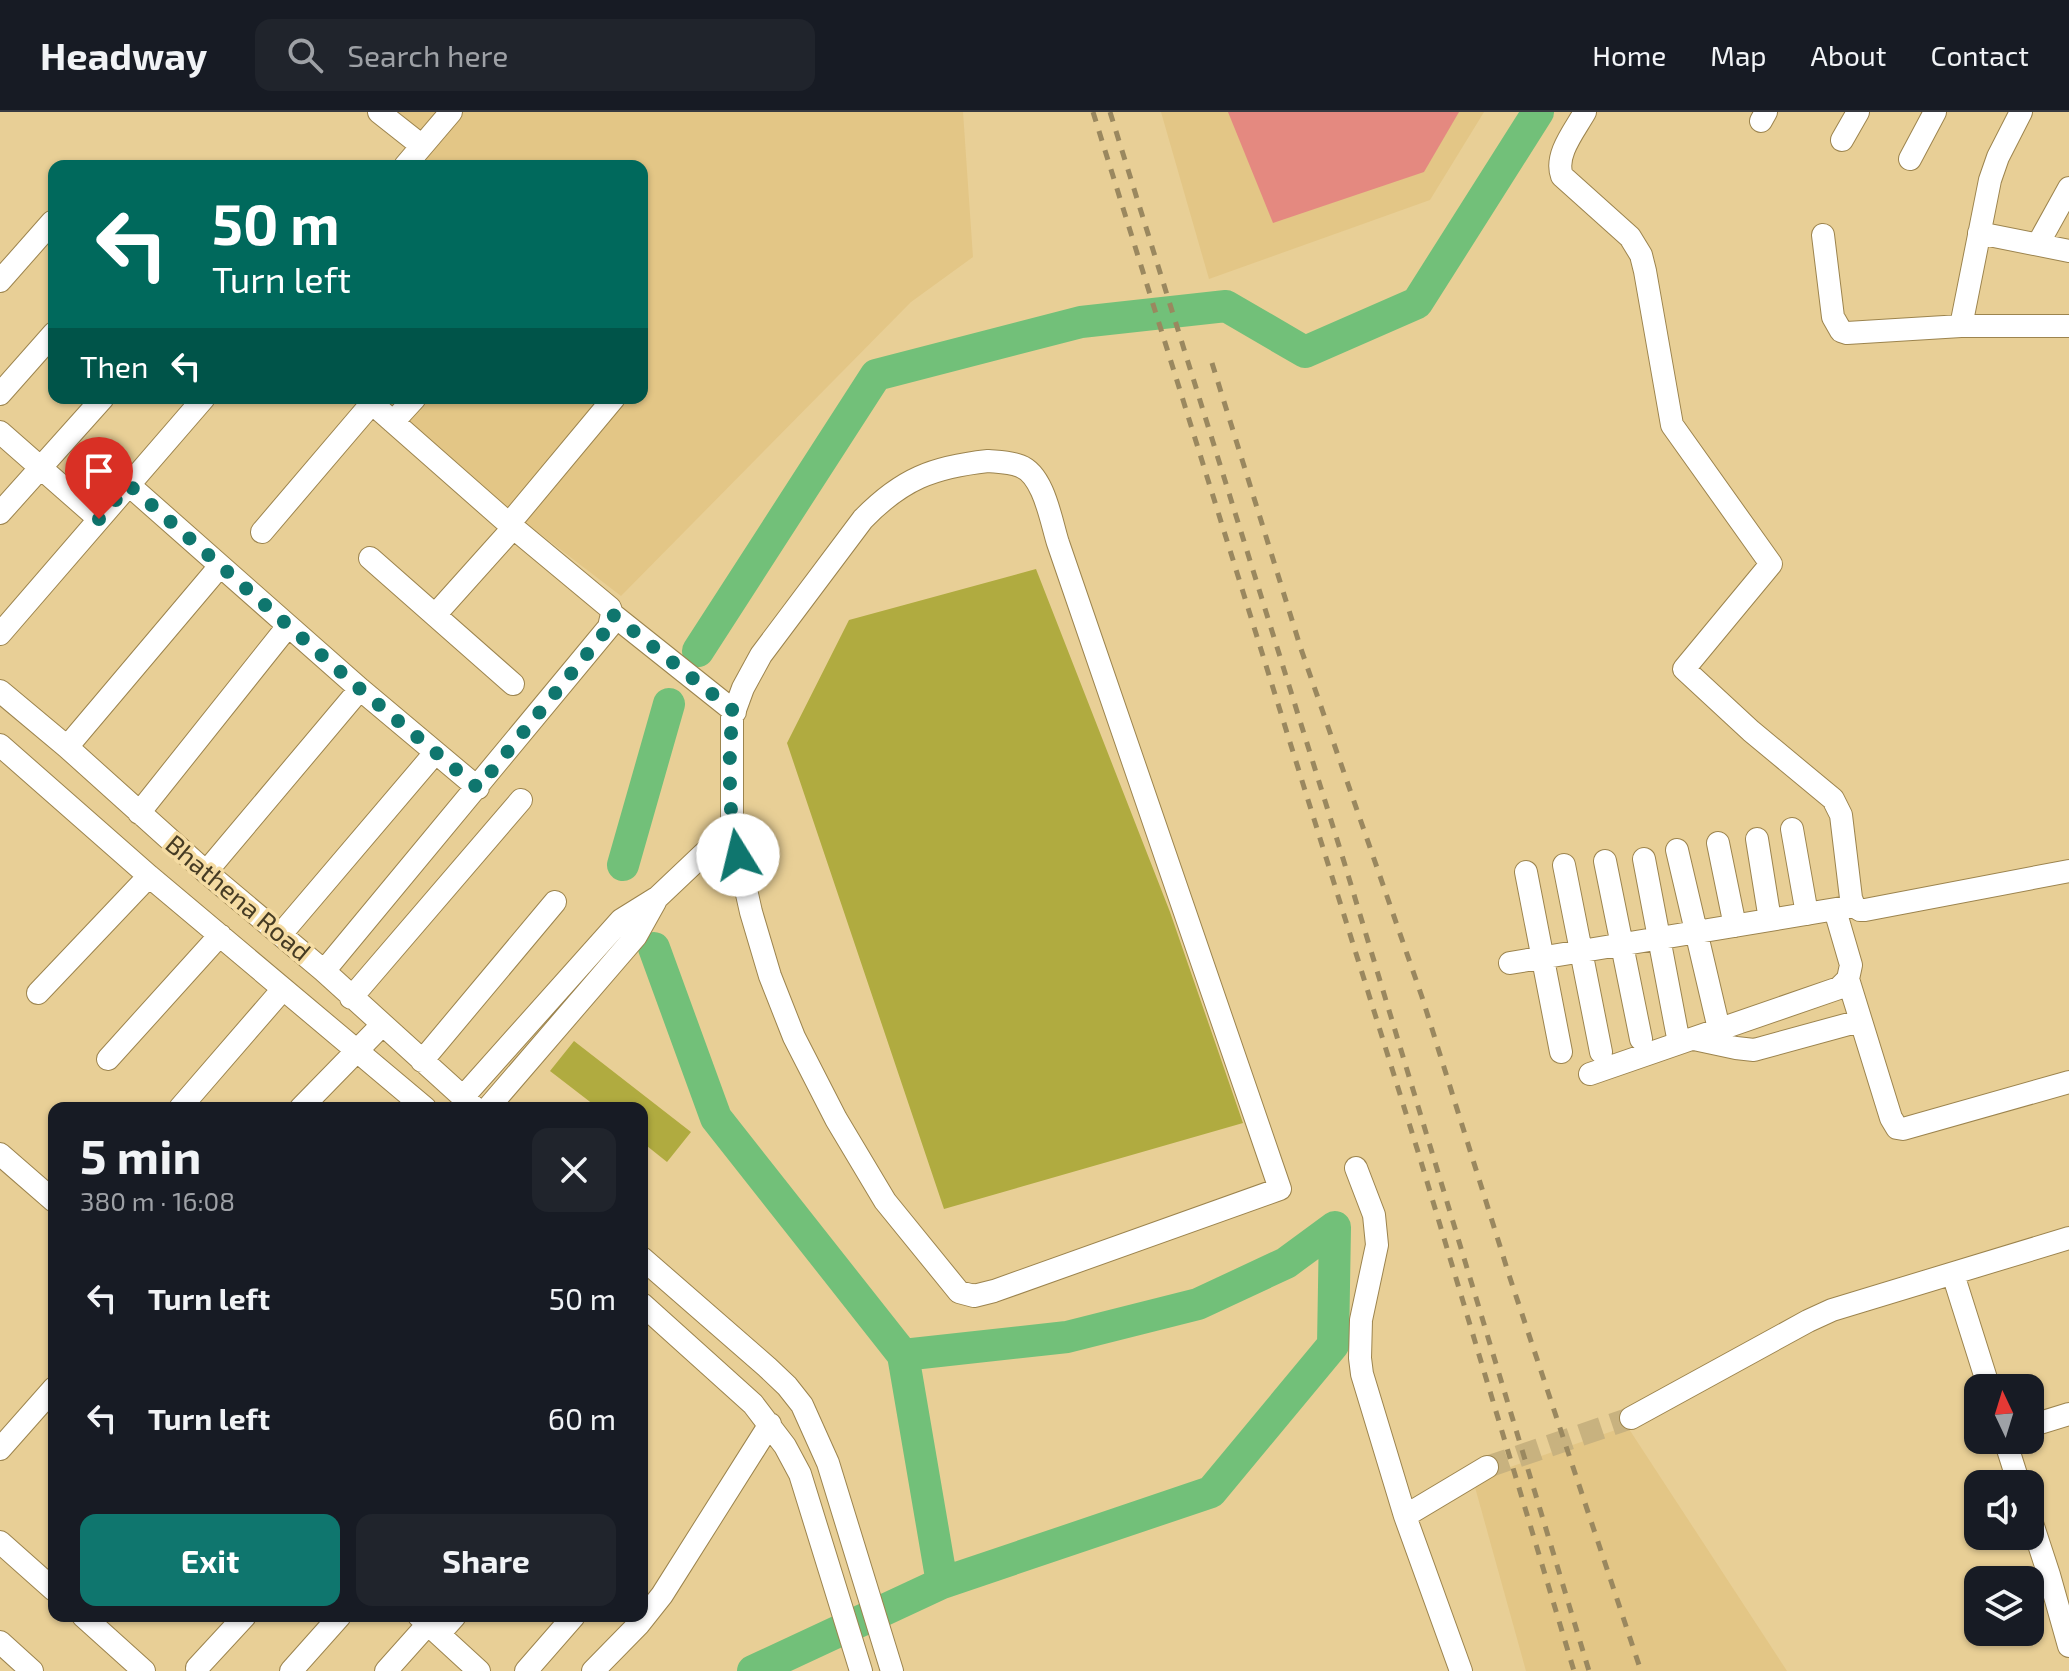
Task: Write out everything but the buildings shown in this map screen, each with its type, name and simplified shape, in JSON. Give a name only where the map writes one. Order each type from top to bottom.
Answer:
[{"type":"street","points":[[379,112],[422,146]]},
{"type":"street","points":[[410,160],[451,112]]},
{"type":"street","points":[[1585,112],[1562,154],[1559,168],[1562,176],[1630,237],[1641,255],[1672,425],[1771,564],[1684,669],[1751,731],[1833,799],[1841,815],[1851,898],[1845,908],[1851,965],[1848,979],[1891,1118],[1897,1128],[1903,1129],[2069,1082]]},
{"type":"street","points":[[1842,140],[1858,112]]},
{"type":"street","points":[[1910,159],[1935,112]]},
{"type":"street","points":[[1961,326],[1994,167],[2021,112]]},
{"type":"street","points":[[2038,244],[2069,188]]},
{"type":"street","points":[[0,281],[48,227]]},
{"type":"street","points":[[1979,233],[2069,251]]},
{"type":"street","points":[[1823,235],[1833,317],[1841,331],[2069,326]]},
{"type":"street","points":[[0,394],[48,340]]},
{"type":"street","points":[[0,513],[98,404]]},
{"type":"street","points":[[0,634],[199,404]]},
{"type":"street","points":[[262,532],[367,404]]},
{"type":"street","points":[[324,971],[609,627],[612,614],[610,608],[372,404]]},
{"type":"street","points":[[393,422],[410,404]]},
{"type":"street","points":[[435,615],[609,404]]},
{"type":"street","points":[[0,432],[99,519]]},
{"type":"street","points":[[988,461],[1019,465],[1028,470],[1044,494],[1058,543],[1280,1189],[994,1291],[974,1296],[959,1292],[885,1201],[836,1119],[794,1037],[770,976],[751,912],[732,827],[731,750],[735,712],[743,688],[761,655],[863,519],[880,501],[908,482],[935,470],[963,464],[988,461]]},
{"type":"street","points":[[129,485],[360,689],[478,788]]},
{"type":"street","points":[[370,558],[513,684]]},
{"type":"street","points":[[67,747],[220,566]]},
{"type":"street","points":[[612,614],[735,712]]},
{"type":"street","points":[[139,813],[288,626]]},
{"type":"street","points":[[206,872],[360,689]]},
{"type":"street","name":"Bhathena Road","points":[[0,691],[324,971],[468,1102]]},
{"type":"street","points":[[281,934],[435,753]]},
{"type":"street","name":"Bhathena Road","points":[[5,758],[418,1102]]},
{"type":"street","points":[[351,998],[521,800]]},
{"type":"street","points":[[470,1102],[621,920],[658,897],[732,827]]},
{"type":"street","points":[[1792,829],[1807,914]]},
{"type":"street","points":[[1757,839],[1770,920]]},
{"type":"street","points":[[1718,843],[1735,926]]},
{"type":"street","points":[[1677,850],[1719,1029]]},
{"type":"street","points":[[1644,859],[1659,939],[1686,1040]]},
{"type":"street","points":[[1605,861],[1641,1039]]},
{"type":"street","points":[[1564,865],[1601,1052]]},
{"type":"street","points":[[1510,963],[1845,908],[1865,910],[2069,871]]},
{"type":"street","points":[[1526,872],[1561,1052]]},
{"type":"street","points":[[38,993],[149,876]]},
{"type":"street","points":[[493,1102],[636,936],[658,897]]},
{"type":"street","points":[[422,1061],[555,902]]},
{"type":"street","points":[[108,1059],[220,935]]},
{"type":"street","points":[[1590,1074],[1839,988],[1848,979]]},
{"type":"street","points":[[185,1102],[283,989]]},
{"type":"street","points":[[1686,1040],[1754,1050],[1860,1021]]},
{"type":"street","points":[[307,1102],[382,1025]]},
{"type":"street","points":[[0,1154],[48,1196]]},
{"type":"street","points":[[1356,1168],[1374,1215],[1377,1245],[1361,1320],[1362,1374],[1405,1516],[1461,1671]]},
{"type":"street","points":[[1631,1418],[1821,1315],[2069,1238]]},
{"type":"street","points":[[648,1263],[787,1386],[802,1405],[828,1463],[892,1671]]},
{"type":"street","points":[[1953,1274],[1985,1374]]},
{"type":"street","points":[[648,1309],[753,1404],[785,1446],[800,1474],[861,1671]]},
{"type":"street","points":[[0,1449],[48,1395]]},
{"type":"street","points":[[2044,1422],[2069,1414]]},
{"type":"street","points":[[648,1613],[770,1424]]},
{"type":"street","points":[[1405,1516],[1487,1467]]},
{"type":"street","points":[[0,1542],[48,1585]]},
{"type":"street","points":[[2044,1544],[2059,1572],[2069,1646]]},
{"type":"street","points":[[90,1622],[144,1671]]},
{"type":"street","points":[[197,1668],[239,1622]]},
{"type":"street","points":[[291,1671],[335,1622]]},
{"type":"street","points":[[526,1671],[569,1622]]},
{"type":"street","points":[[593,1671],[641,1622]]},
{"type":"street","points":[[386,1671],[428,1625],[479,1671]]},
{"type":"street","points":[[0,1642],[32,1671]]},
{"type":"shaded area","points":[[373,112],[963,112],[973,257],[911,302],[621,596],[371,404],[648,404],[648,160],[411,160],[418,150]]},
{"type":"shaded area","points":[[1161,112],[1484,112],[1430,200],[1209,279]]},
{"type":"shaded area","points":[[1228,112],[1459,112],[1424,172],[1273,223]]},
{"type":"shaded area","points":[[1627,1426],[1787,1671],[1526,1671],[1473,1480]]},
{"type":"waterway","points":[[698,651],[876,375],[1081,322],[1226,306],[1305,352],[1417,303],[1538,112]]},
{"type":"waterway","points":[[623,865],[669,704]]},
{"type":"waterway","points":[[654,948],[716,1118],[903,1355],[1067,1337],[1198,1304],[1286,1263],[1335,1227],[1333,1345],[1211,1492],[942,1583],[753,1671]]},
{"type":"waterway","points":[[903,1355],[942,1583]]},
{"type":"tunnel","points":[[1487,1467],[1631,1418]]},
{"type":"railway","points":[[1093,112],[1419,1155],[1574,1671]]},
{"type":"railway","points":[[1110,112],[1345,865],[1589,1671]]},
{"type":"railway","points":[[1212,363],[1301,649],[1422,997],[1509,1275],[1641,1671]]},
{"type":"route","points":[[99,519],[129,485],[360,689],[478,788],[609,627],[612,614],[735,712],[731,750],[732,827],[738,855]]}]
